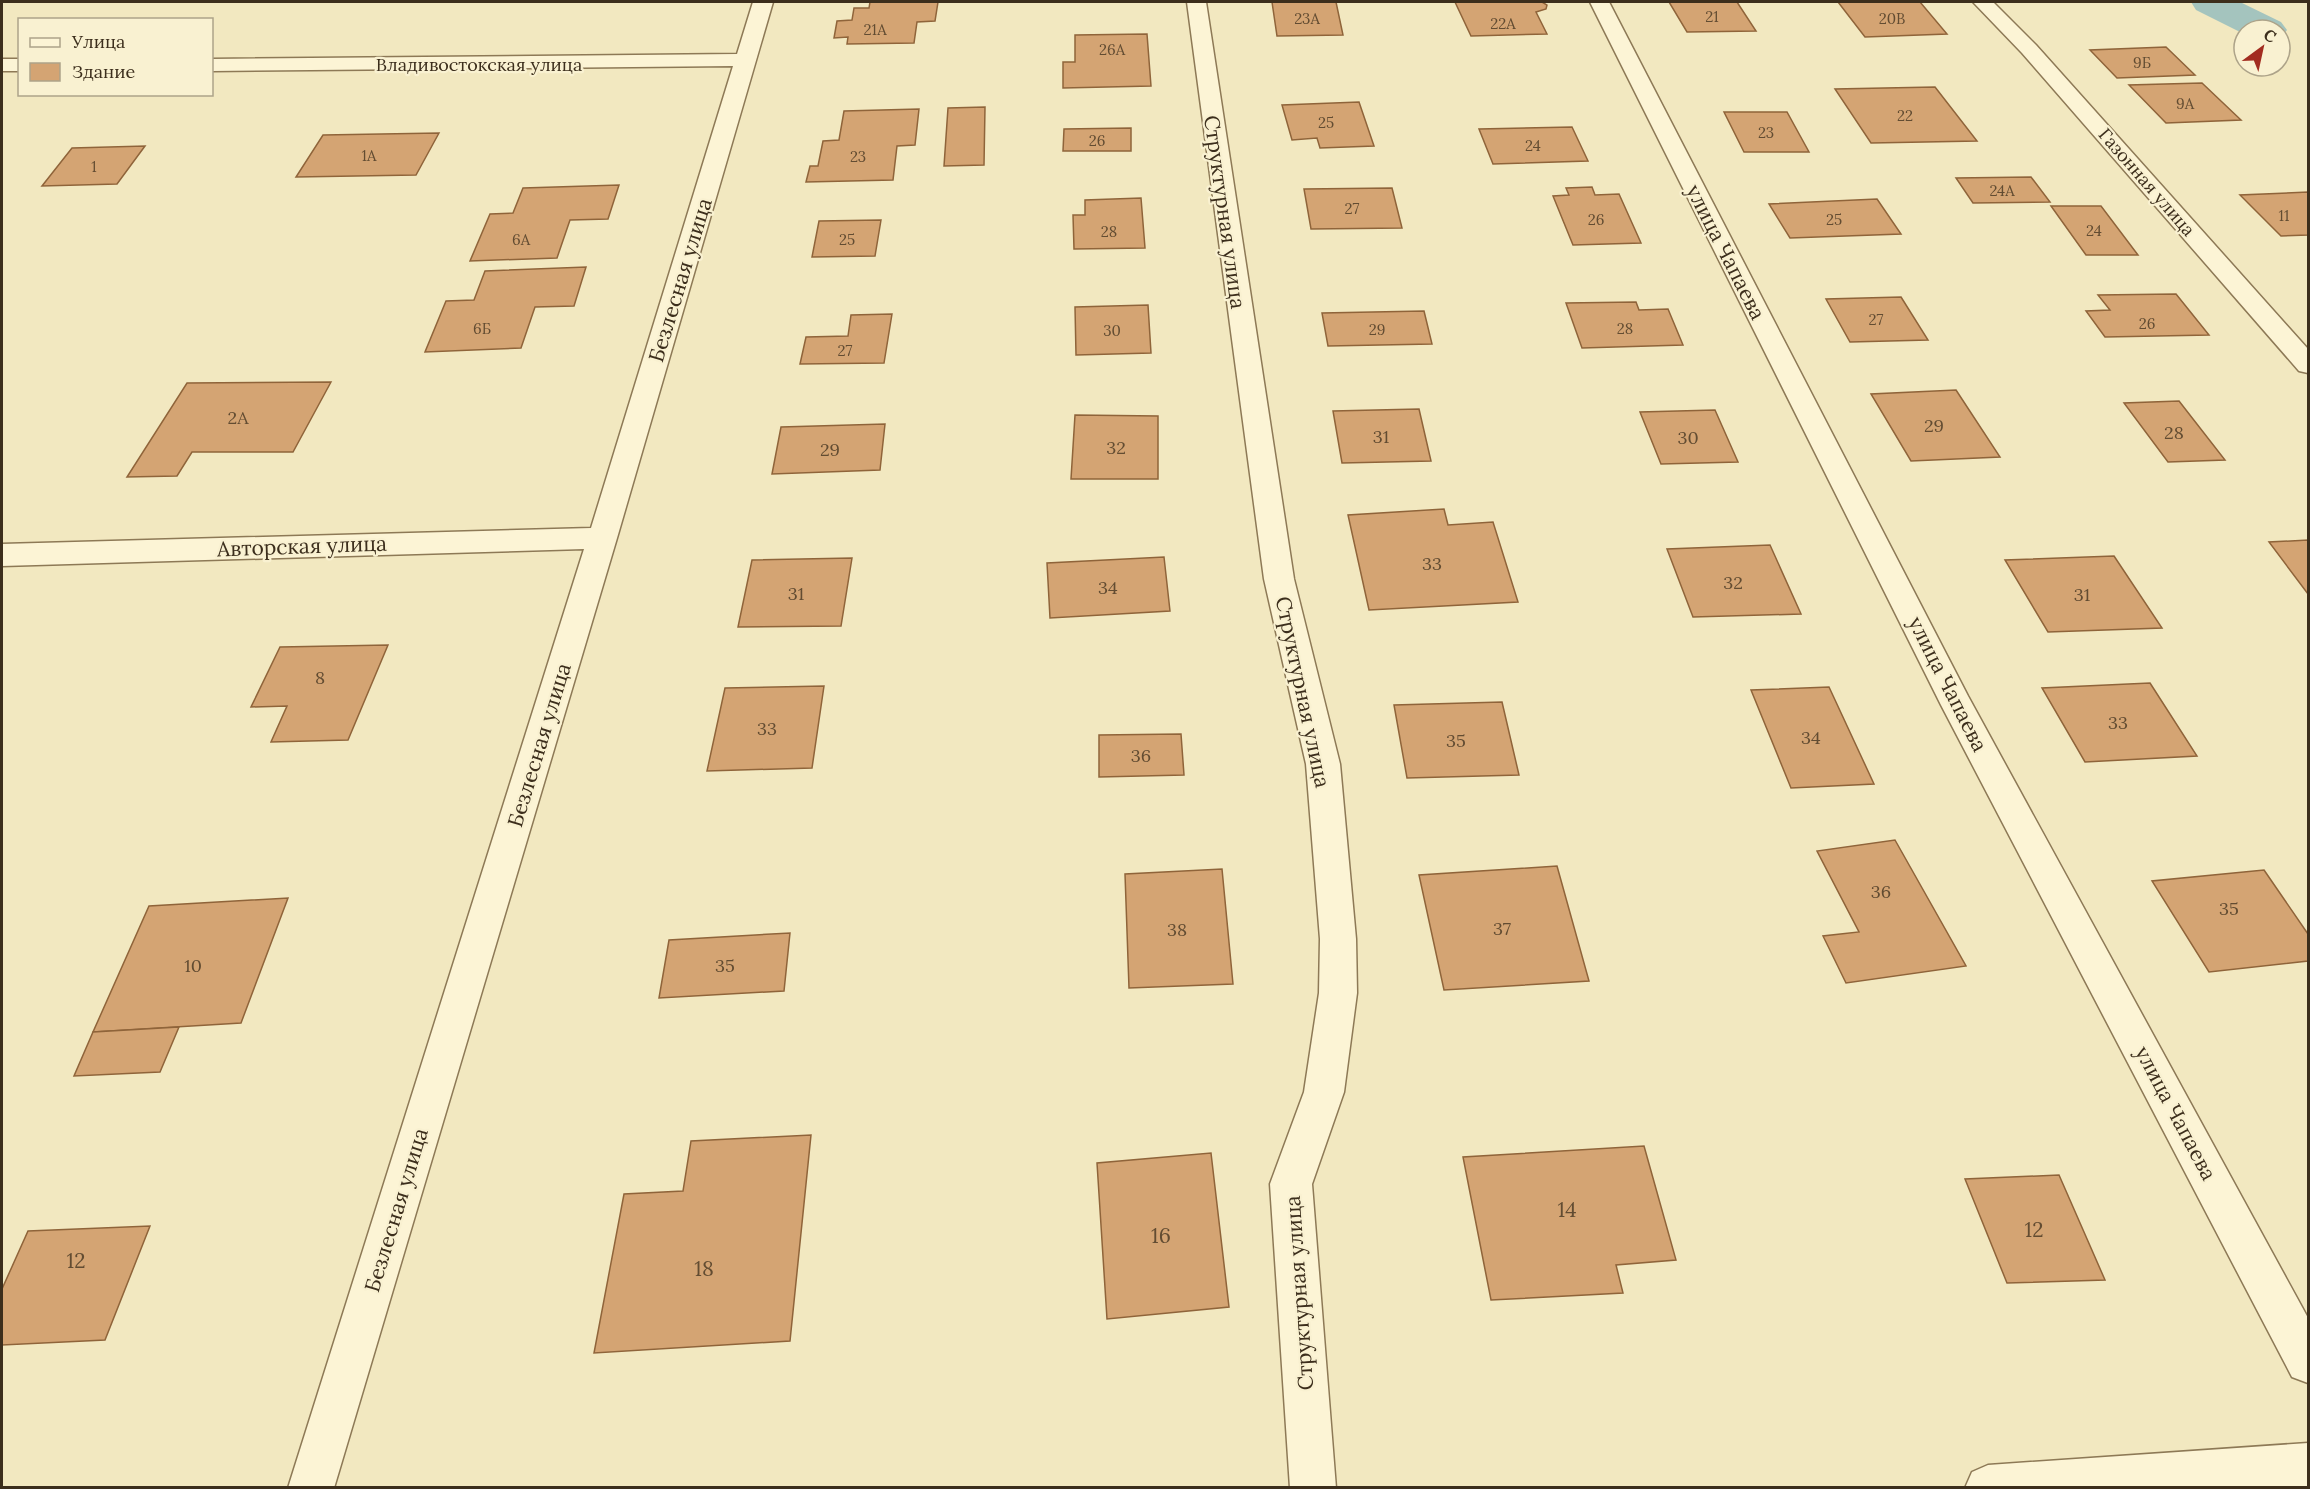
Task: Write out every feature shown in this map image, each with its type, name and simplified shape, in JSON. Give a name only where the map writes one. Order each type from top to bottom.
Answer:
[{"type":"street","name":"Безлесная улица","points":[[310,1488],[602,538],[763,2]]},
{"type":"street","name":"Структурная улица","points":[[1196,2],[1279,579],[1323,764],[1338,939],[1338,993],[1324,1092],[1291,1184],[1313,1488]]},
{"type":"street","name":"улица Чапаева","points":[[1599,2],[1957,705],[2308,1361]]},
{"type":"street","name":"Газонная улица","points":[[1982,2],[2029,49],[2308,365]]},
{"type":"street","name":"Владивостокская улица","points":[[213,64],[746,60]]},
{"type":"street","points":[[2,65],[18,65]]},
{"type":"street","name":"Авторская улица","points":[[2,555],[602,538]]},
{"type":"street","points":[[1988,1488],[2308,1466]]},
{"type":"building","points":[[870,2],[938,2],[935,21],[917,22],[914,43],[847,44],[848,37],[834,38],[837,21],[852,20],[854,8],[869,8]]},
{"type":"building","points":[[1272,2],[1336,2],[1343,35],[1277,36]]},
{"type":"building","points":[[1455,2],[1542,2],[1547,5],[1546,9],[1536,12],[1547,34],[1471,36]]},
{"type":"building","points":[[1669,2],[1737,2],[1756,31],[1687,32]]},
{"type":"building","points":[[1838,2],[1920,2],[1947,34],[1865,37]]},
{"type":"building","points":[[1147,34],[1151,86],[1063,88],[1063,62],[1075,62],[1075,35]]},
{"type":"building","points":[[2166,47],[2195,75],[2117,78],[2090,50]]},
{"type":"building","points":[[2202,83],[2241,120],[2166,123],[2129,85]]},
{"type":"building","points":[[1935,87],[1977,141],[1871,143],[1835,89]]},
{"type":"building","points":[[1359,102],[1374,146],[1320,148],[1317,138],[1292,140],[1282,105]]},
{"type":"building","points":[[985,107],[984,165],[944,166],[948,108]]},
{"type":"building","points":[[919,109],[915,145],[897,146],[893,180],[806,182],[810,166],[818,166],[823,141],[839,140],[844,111]]},
{"type":"building","points":[[1724,112],[1787,112],[1809,152],[1744,152]]},
{"type":"building","points":[[1572,127],[1588,161],[1493,164],[1479,129]]},
{"type":"building","points":[[1131,128],[1131,151],[1063,151],[1064,129]]},
{"type":"building","points":[[439,133],[416,175],[296,177],[323,135]]},
{"type":"building","points":[[145,146],[117,184],[42,186],[72,148]]},
{"type":"building","points":[[2031,177],[2050,202],[1973,203],[1956,178]]},
{"type":"building","points":[[619,185],[608,219],[570,220],[557,258],[470,261],[490,214],[513,213],[523,188]]},
{"type":"building","points":[[1592,187],[1595,195],[1619,194],[1641,243],[1573,245],[1553,196],[1569,195],[1566,188]]},
{"type":"building","points":[[1392,188],[1402,228],[1311,229],[1304,189]]},
{"type":"building","points":[[2308,192],[2308,235],[2281,236],[2240,195]]},
{"type":"building","points":[[1141,198],[1145,248],[1074,249],[1073,215],[1085,215],[1085,200]]},
{"type":"building","points":[[1877,199],[1901,234],[1790,238],[1769,204]]},
{"type":"building","points":[[2051,206],[2101,206],[2138,255],[2086,255]]},
{"type":"building","points":[[881,220],[875,256],[812,257],[819,221]]},
{"type":"building","points":[[586,267],[574,306],[535,307],[521,348],[425,352],[446,301],[474,300],[485,271]]},
{"type":"building","points":[[2176,294],[2209,335],[2105,337],[2086,311],[2110,310],[2098,295]]},
{"type":"building","points":[[1901,297],[1928,340],[1850,342],[1826,299]]},
{"type":"building","points":[[1636,302],[1639,310],[1668,309],[1683,345],[1582,348],[1566,303]]},
{"type":"building","points":[[1148,305],[1151,353],[1076,355],[1075,307]]},
{"type":"building","points":[[1424,311],[1432,344],[1328,346],[1322,313]]},
{"type":"building","points":[[892,314],[884,363],[800,364],[806,337],[848,336],[851,315]]},
{"type":"building","points":[[331,382],[293,452],[192,452],[177,476],[127,477],[187,383]]},
{"type":"building","points":[[1956,390],[2000,457],[1911,461],[1871,394]]},
{"type":"building","points":[[2179,401],[2225,460],[2168,462],[2124,403]]},
{"type":"building","points":[[1419,409],[1431,461],[1342,463],[1333,411]]},
{"type":"building","points":[[1715,410],[1738,462],[1661,464],[1640,412]]},
{"type":"building","points":[[1075,415],[1158,416],[1158,479],[1071,479]]},
{"type":"building","points":[[885,424],[880,470],[772,474],[781,427]]},
{"type":"building","points":[[1444,509],[1448,525],[1493,522],[1518,602],[1369,610],[1348,515]]},
{"type":"building","points":[[2308,540],[2308,594],[2269,542]]},
{"type":"building","points":[[1770,545],[1801,614],[1693,617],[1667,549]]},
{"type":"building","points":[[2114,556],[2162,628],[2048,632],[2005,560]]},
{"type":"building","points":[[1164,557],[1170,611],[1050,618],[1047,563]]},
{"type":"building","points":[[852,558],[841,626],[738,627],[752,560]]},
{"type":"building","points":[[388,645],[348,740],[271,742],[287,706],[251,707],[280,647]]},
{"type":"building","points":[[2150,683],[2197,756],[2085,762],[2042,688]]},
{"type":"building","points":[[824,686],[812,768],[707,771],[725,688]]},
{"type":"building","points":[[1829,687],[1874,784],[1791,788],[1751,690]]},
{"type":"building","points":[[1502,702],[1519,775],[1407,778],[1394,705]]},
{"type":"building","points":[[1181,734],[1184,775],[1099,777],[1099,735]]},
{"type":"building","points":[[1895,840],[1966,966],[1846,983],[1823,936],[1859,932],[1817,851]]},
{"type":"building","points":[[1557,866],[1589,981],[1444,990],[1419,875]]},
{"type":"building","points":[[1222,869],[1233,984],[1129,988],[1125,874]]},
{"type":"building","points":[[2264,870],[2308,934],[2308,961],[2209,972],[2152,881]]},
{"type":"building","points":[[288,898],[241,1023],[93,1032],[149,906]]},
{"type":"building","points":[[790,933],[784,991],[659,998],[669,940]]},
{"type":"building","points":[[179,1027],[160,1072],[74,1076],[93,1032]]},
{"type":"building","points":[[811,1135],[790,1341],[594,1353],[624,1194],[683,1191],[691,1141]]},
{"type":"building","points":[[1644,1146],[1676,1260],[1616,1265],[1623,1293],[1491,1300],[1463,1157]]},
{"type":"building","points":[[1211,1153],[1229,1307],[1107,1319],[1097,1163]]},
{"type":"building","points":[[2059,1175],[2105,1280],[2007,1283],[1965,1179]]},
{"type":"building","points":[[150,1226],[105,1340],[2,1345],[2,1289],[28,1231]]},
{"type":"waterway","points":[[2210,2],[2243,18]]}]
